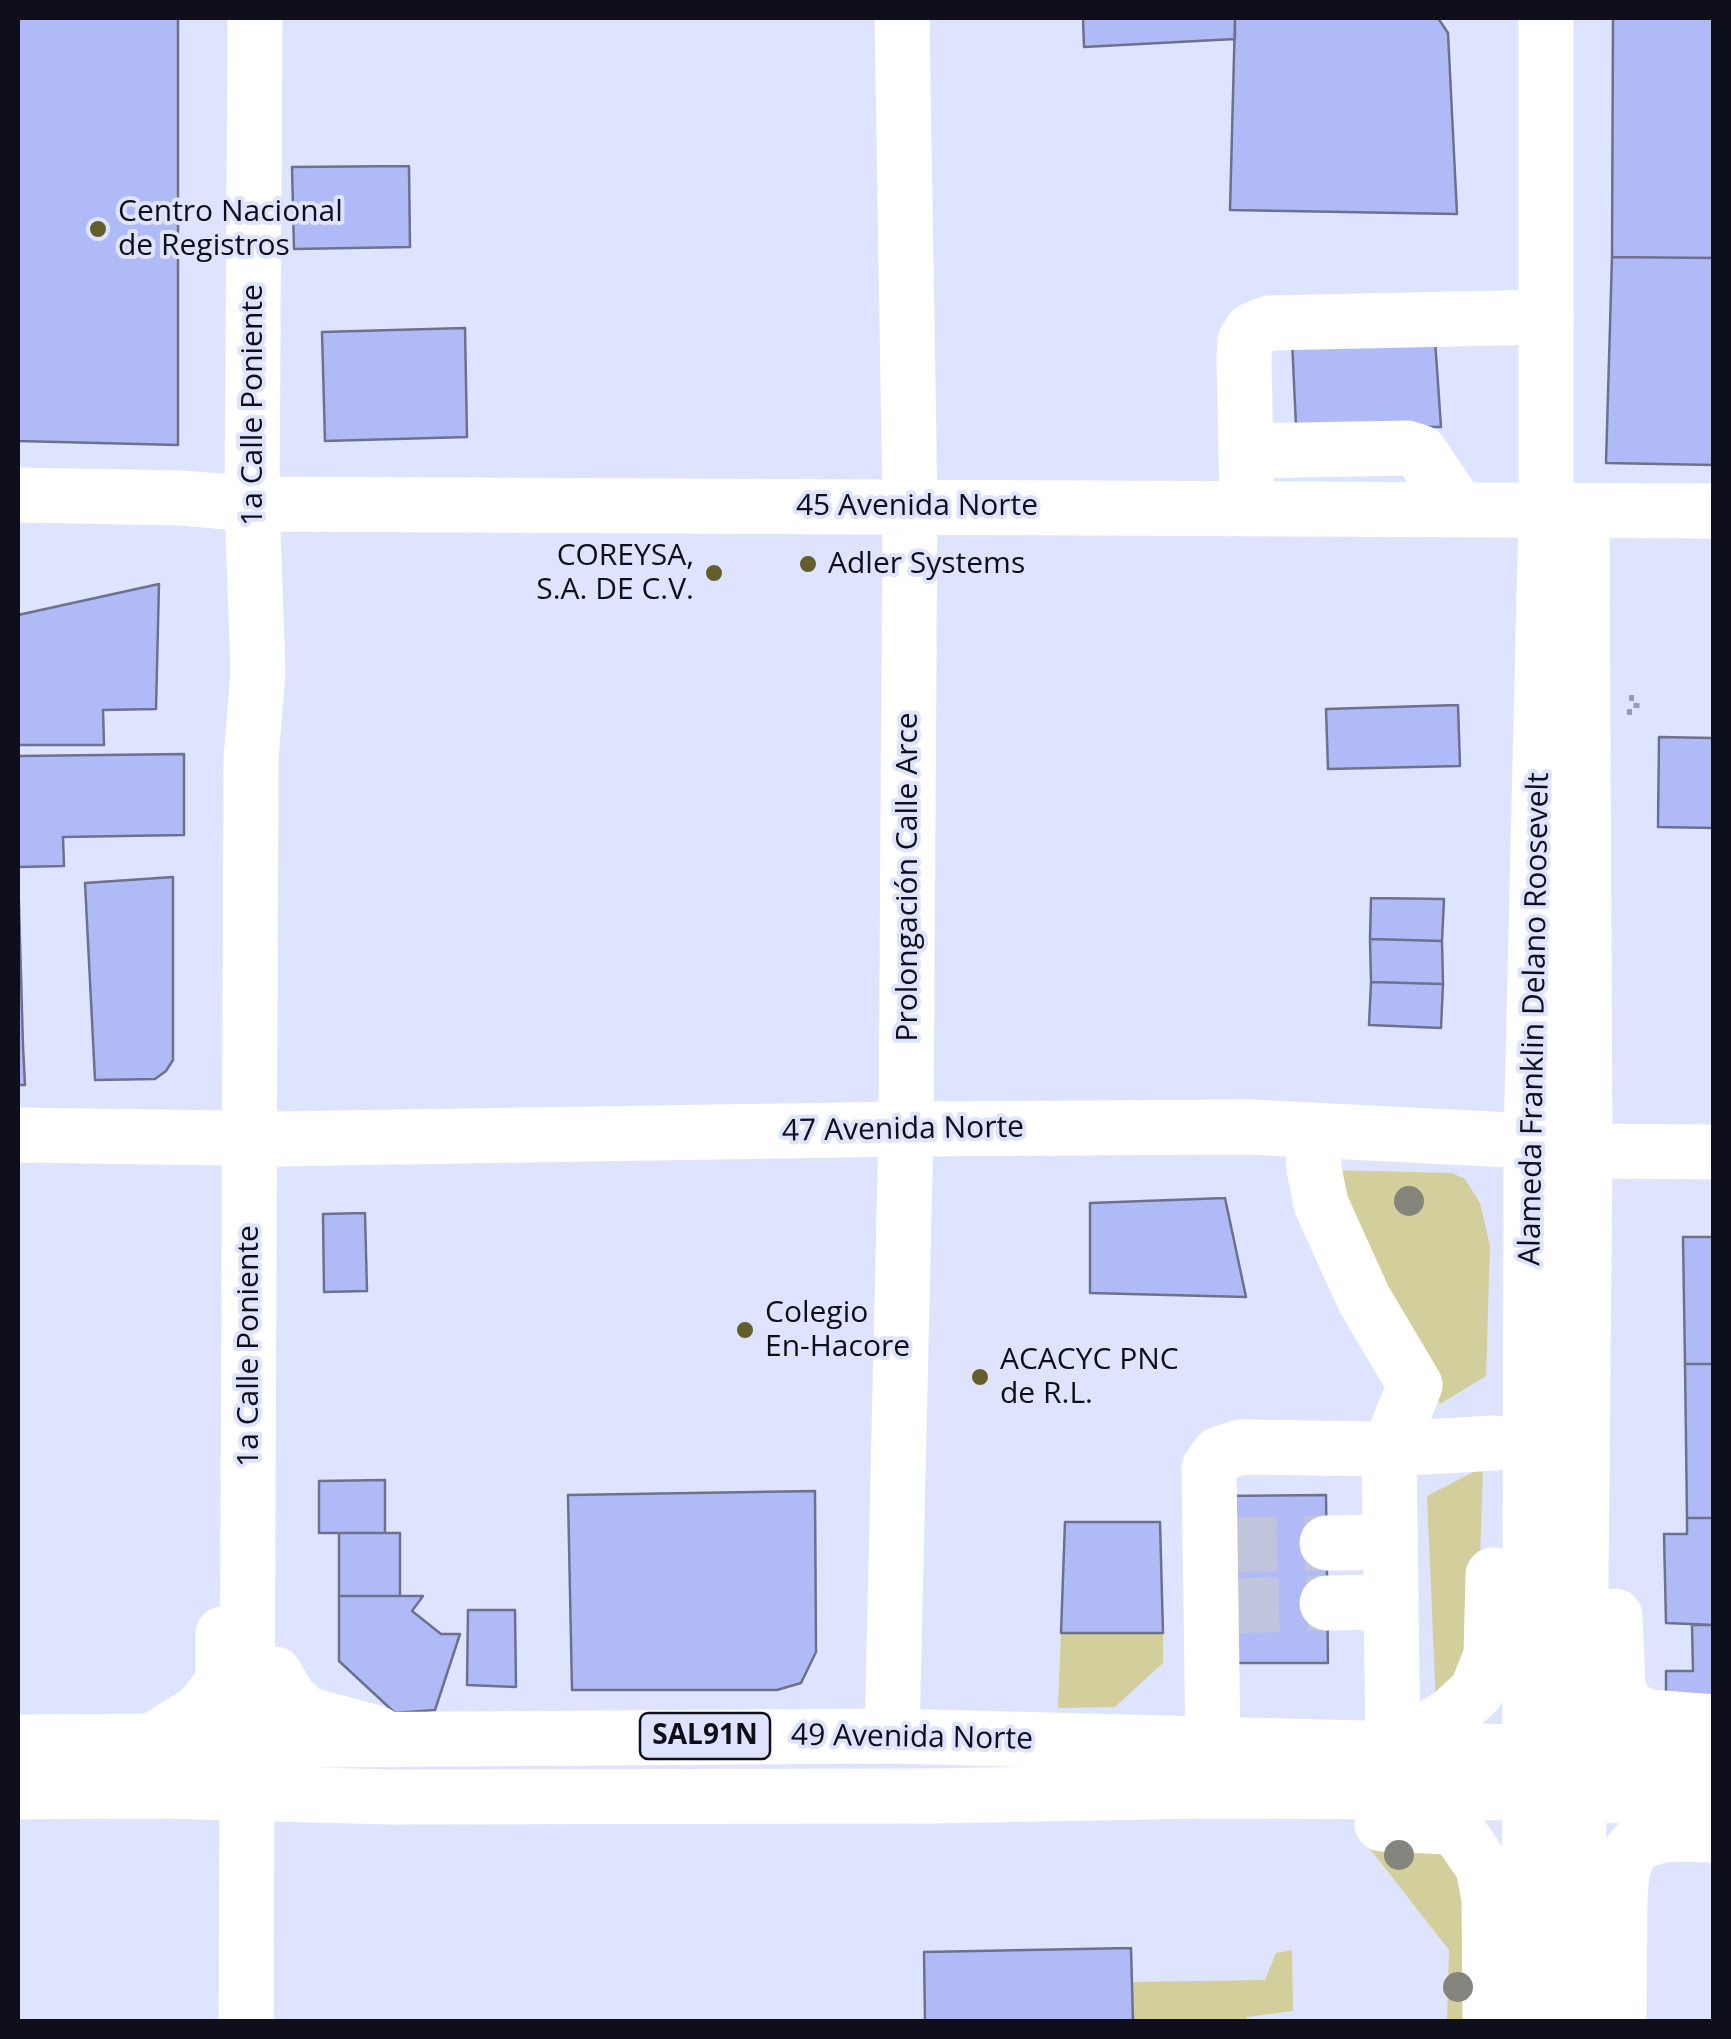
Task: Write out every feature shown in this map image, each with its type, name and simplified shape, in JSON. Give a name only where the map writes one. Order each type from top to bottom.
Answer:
[{"type":"main road","name":"1a Calle Poniente","points":[[246,2022],[251,760],[258,672],[252,504],[255,18]]},
{"type":"main road","name":"Prolongación Calle Arce","points":[[892,1736],[906,1129],[910,506],[902,18]]},
{"type":"main road","name":"Alameda Franklin Delano Roosevelt","points":[[1546,18],[1546,317],[1564,510],[1585,1151],[1577,2022]]},
{"type":"main road","name":"Alameda Franklin Delano Roosevelt","points":[[1528,2022],[1531,1141],[1564,510],[1582,18]]},
{"type":"main road","points":[[1248,508],[1245,341],[1252,330],[1270,323],[1546,317]]},
{"type":"main road","points":[[1246,451],[1407,448],[1420,452],[1459,510]]},
{"type":"main road","name":"45 Avenida Norte","points":[[18,494],[182,498],[252,504],[1714,511]]},
{"type":"main road","name":"1a Calle Poniente","points":[[249,1678],[249,1138],[275,760],[258,672]]},
{"type":"main road","name":"47 Avenida Norte","points":[[18,1135],[249,1138],[1250,1127],[1531,1141]]},
{"type":"main road","points":[[1313,1130],[1314,1169],[1321,1204],[1364,1299],[1416,1385],[1390,1449],[1392,1727],[1466,1703],[1487,1671],[1491,1654],[1500,1258],[1531,1141]]},
{"type":"main road","points":[[1714,1152],[1585,1151],[1616,1260],[1614,1600],[1618,1687],[1628,1708],[1648,1717],[1714,1722]]},
{"type":"main road","points":[[1490,2022],[1487,1878],[1461,1836],[1436,1824],[1263,1822],[1210,1768],[1217,1606],[1209,1468],[1225,1450],[1240,1447],[1390,1449],[1496,1443]]},
{"type":"main road","points":[[1327,1543],[1390,1542]]},
{"type":"main road","points":[[1327,1603],[1390,1602]]},
{"type":"main road","points":[[271,2022],[247,1840],[183,1794],[156,1765],[200,1711],[249,1678],[288,1698],[306,1714],[394,1738]]},
{"type":"main road","name":"49 Avenida Norte","points":[[18,1742],[156,1765],[393,1796],[933,1796],[1210,1768],[1392,1727],[1505,1771]]},
{"type":"main road","name":"49 Avenida Norte","points":[[18,1792],[156,1765],[394,1738],[892,1736],[1210,1768],[1505,1771]]},
{"type":"main road","name":"SAL91N","points":[[1505,1771],[1602,1774],[1714,1756]]},
{"type":"main road","name":"SAL91N","points":[[1602,1774],[1714,1800]]},
{"type":"main road","points":[[247,1840],[311,1804],[393,1796]]},
{"type":"main road","points":[[1619,2022],[1620,1897],[1628,1855],[1638,1843],[1655,1837],[1714,1835]]},
{"type":"main road","points":[[222,2022],[247,1840]]},
{"type":"shaded area","points":[[1331,1170],[1452,1173],[1465,1179],[1480,1203],[1490,1246],[1486,1376],[1440,1404]]},
{"type":"shaded area","points":[[1483,1467],[1477,1656],[1436,1705],[1427,1496]]},
{"type":"shaded area","points":[[1061,1633],[1163,1633],[1163,1663],[1115,1707],[1058,1708]]},
{"type":"shaded area","points":[[1367,1845],[1448,1854],[1465,1882],[1469,2021],[1447,2021],[1449,1950]]},
{"type":"shaded area","points":[[1292,1950],[1293,2011],[1247,2017],[1247,2021],[1133,2021],[1132,1982],[1265,1980],[1276,1953]]},
{"type":"building","name":"Centro Nacional de Registros","points":[[18,18],[178,18],[178,445],[18,441]]},
{"type":"building","points":[[1083,18],[1235,18],[1235,39],[1084,47]]},
{"type":"building","points":[[1235,18],[1438,18],[1448,33],[1457,214],[1230,210]]},
{"type":"building","points":[[1613,18],[1714,18],[1714,258],[1612,257]]},
{"type":"building","points":[[409,166],[410,247],[294,249],[292,167]]},
{"type":"building","points":[[1612,257],[1714,258],[1714,465],[1606,463]]},
{"type":"building","points":[[465,328],[467,437],[325,441],[322,332]]},
{"type":"building","points":[[1292,340],[1435,340],[1441,427],[1296,426]]},
{"type":"building","points":[[159,584],[156,709],[103,710],[104,745],[18,745],[18,615]]},
{"type":"building","points":[[1458,705],[1460,766],[1328,769],[1326,709]]},
{"type":"building","points":[[1659,737],[1714,738],[1714,828],[1658,827]]},
{"type":"building","points":[[184,754],[184,835],[63,837],[64,866],[18,867],[18,756]]},
{"type":"building","points":[[18,870],[23,1046],[25,1085],[18,1085]]},
{"type":"building","points":[[173,877],[173,1060],[155,1079],[95,1080],[85,883]]},
{"type":"building","points":[[1371,898],[1444,899],[1442,941],[1370,939]]},
{"type":"building","points":[[1370,939],[1442,941],[1443,984],[1371,982]]},
{"type":"building","points":[[1371,982],[1443,984],[1441,1028],[1369,1025]]},
{"type":"building","points":[[1225,1198],[1246,1297],[1090,1293],[1090,1203]]},
{"type":"building","points":[[365,1213],[367,1291],[324,1292],[323,1214]]},
{"type":"building","points":[[1683,1237],[1714,1237],[1714,1364],[1685,1364]]},
{"type":"building","points":[[1685,1364],[1714,1364],[1714,1518],[1687,1518]]},
{"type":"building","points":[[385,1480],[385,1533],[319,1533],[319,1481]]},
{"type":"building","points":[[815,1491],[816,1652],[801,1683],[777,1690],[572,1690],[568,1495]]},
{"type":"building","points":[[1326,1495],[1328,1663],[1224,1663],[1222,1496]]},
{"type":"building","points":[[1687,1518],[1714,1518],[1714,1625],[1666,1623],[1664,1534],[1687,1534]]},
{"type":"building","points":[[1065,1522],[1160,1522],[1163,1633],[1061,1633]]},
{"type":"building","points":[[339,1533],[400,1533],[400,1596],[339,1596]]},
{"type":"building","points":[[339,1596],[423,1596],[412,1611],[441,1634],[460,1634],[435,1710],[395,1713],[339,1661]]},
{"type":"building","points":[[468,1610],[515,1610],[516,1687],[467,1685]]},
{"type":"building","points":[[1692,1625],[1714,1625],[1714,1708],[1666,1695],[1666,1671],[1693,1671]]},
{"type":"building","points":[[1131,1948],[1133,2022],[925,2022],[924,1952]]},
{"type":"tunnel","points":[[1222,1545],[1327,1543]]},
{"type":"tunnel","points":[[1224,1606],[1327,1603]]},
{"type":"place","name":"Centro Nacional de Registros","points":[[98,229]]},
{"type":"place","name":"Adler Systems","points":[[808,564]]},
{"type":"place","name":"COREYSA, S.A. DE C.V.","points":[[714,573]]},
{"type":"place","name":"Colegio En-Hacore","points":[[745,1330]]},
{"type":"place","name":"ACACYC PNC de R.L.","points":[[980,1377]]}]
